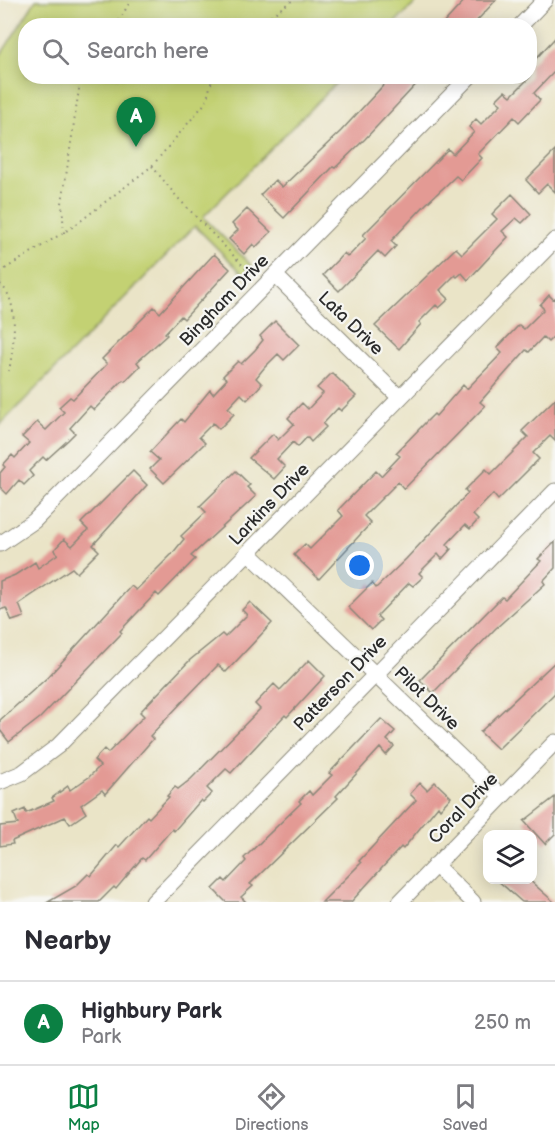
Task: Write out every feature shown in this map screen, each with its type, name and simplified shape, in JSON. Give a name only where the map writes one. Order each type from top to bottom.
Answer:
[{"type":"street","points":[[528,18],[545,0]]},
{"type":"street","name":"Bingham Drive","points":[[0,544],[34,521],[462,84]]},
{"type":"street","name":"Larkins Drive","points":[[0,782],[22,773],[58,746],[555,240]]},
{"type":"street","name":"Lata Drive","points":[[275,275],[400,398]]},
{"type":"street","name":"Patterson Drive","points":[[153,902],[555,491]]},
{"type":"street","name":"Pilot Drive","points":[[249,553],[502,797]]},
{"type":"street","name":"Coral Drive","points":[[400,902],[555,742]]},
{"type":"street","points":[[435,865],[473,902]]},
{"type":"path","points":[[121,18],[131,0]]},
{"type":"path","points":[[267,18],[293,0]]},
{"type":"path","points":[[64,233],[62,203],[80,84]]},
{"type":"path","points":[[0,272],[64,233],[152,166],[206,102],[211,84]]},
{"type":"path","points":[[152,166],[177,197],[253,276]]},
{"type":"path","points":[[0,284],[12,310],[15,332],[9,371]]},
{"type":"green space","points":[[36,0],[419,0],[400,18],[24,18]]},
{"type":"green space","points":[[18,28],[18,84],[335,84],[203,217],[255,269],[247,278],[195,226],[0,425],[0,56]]},
{"type":"building","points":[[465,0],[496,0],[479,18],[448,18]]},
{"type":"building","points":[[555,38],[555,71],[534,93],[540,100],[519,122],[514,117],[478,154],[482,158],[461,180],[456,176],[426,204],[391,241],[396,246],[385,258],[378,251],[339,291],[323,275],[344,253],[348,257],[366,238],[363,235],[448,149],[453,154],[474,132],[469,127],[476,119],[481,124],[501,104],[496,100],[505,91],[511,96],[523,84],[537,84],[537,57]]},
{"type":"building","points":[[385,84],[417,84],[365,139],[335,168],[333,167],[284,218],[260,195],[275,180],[282,187],[341,131]]},
{"type":"building","points":[[555,151],[555,192],[547,184],[538,193],[526,180]]},
{"type":"building","points":[[512,194],[531,214],[522,223],[516,218],[502,231],[508,237],[468,280],[462,273],[457,277],[455,275],[440,290],[449,299],[439,308],[436,305],[419,322],[421,324],[399,349],[375,326],[456,248],[462,254],[497,219],[492,214]]},
{"type":"building","points":[[247,209],[271,232],[256,247],[253,244],[244,254],[229,239],[238,230],[232,224]]},
{"type":"building","points":[[214,254],[230,269],[184,319],[181,316],[165,333],[167,335],[137,362],[140,366],[125,381],[123,380],[94,410],[90,406],[70,428],[75,433],[46,460],[43,457],[29,471],[33,476],[24,485],[19,480],[7,494],[0,487],[0,473],[5,467],[3,465],[12,455],[15,458],[29,443],[22,437],[37,422],[46,430],[64,412],[59,407],[70,397],[73,399],[107,364],[102,359],[154,307],[160,313]]},
{"type":"building","points":[[549,295],[555,298],[555,335],[548,342],[543,337],[529,352],[526,350],[480,402],[485,406],[404,489],[398,482],[364,516],[371,523],[319,579],[294,555],[305,544],[310,549],[343,516],[338,510],[376,471],[381,476],[400,456],[396,453],[434,414],[436,416],[463,385],[467,389],[502,353],[497,348],[519,325],[524,329],[544,309],[540,305]]},
{"type":"building","points":[[275,321],[299,345],[284,360],[278,354],[264,368],[256,378],[262,384],[247,400],[241,394],[228,408],[234,414],[219,429],[213,423],[199,437],[205,443],[164,483],[150,469],[159,460],[150,452],[181,419],[184,422],[210,390],[213,394],[227,379],[223,376],[238,361],[241,364],[255,350],[263,340],[260,336]]},
{"type":"building","points":[[332,373],[356,396],[341,411],[338,408],[323,424],[326,427],[311,442],[307,437],[298,447],[293,442],[277,459],[285,467],[274,479],[249,458],[273,434],[278,440],[294,424],[288,418],[302,403],[308,409],[323,393],[317,388]]},
{"type":"building","points":[[555,399],[555,441],[550,436],[533,453],[539,459],[498,500],[493,494],[473,515],[478,520],[470,529],[465,525],[447,544],[451,549],[442,559],[438,554],[419,573],[423,577],[413,586],[409,583],[377,616],[381,620],[371,630],[348,607],[372,583],[376,588],[406,559],[468,493],[465,490],[486,469],[491,474],[528,437],[522,431]]},
{"type":"building","points":[[133,471],[147,485],[93,545],[99,551],[77,573],[72,568],[19,604],[24,617],[12,621],[6,608],[0,610],[0,581],[15,575],[35,562],[38,568],[58,554],[54,550],[64,539],[72,546],[88,530],[81,523]]},
{"type":"building","points":[[236,471],[250,485],[247,487],[256,496],[191,556],[195,559],[159,596],[156,593],[120,631],[122,633],[40,718],[9,742],[0,730],[0,720],[49,676],[131,586],[136,590],[172,554],[184,539],[181,536],[206,512],[200,506]]},
{"type":"building","points":[[555,542],[555,568],[543,581],[545,584],[495,629],[433,693],[420,680],[502,597],[505,599],[541,561],[538,559]]},
{"type":"building","points":[[250,602],[272,623],[226,672],[218,665],[150,736],[153,739],[105,794],[102,790],[81,805],[86,813],[70,824],[65,817],[12,841],[13,844],[0,846],[0,826],[18,824],[14,814],[25,809],[26,813],[54,801],[52,798],[68,786],[70,790],[89,777],[100,766],[94,760],[104,749],[108,753],[144,716],[140,712],[190,660],[222,634],[225,637],[247,615],[242,610]]},
{"type":"building","points":[[309,660],[325,676],[231,773],[226,769],[207,788],[212,793],[203,802],[201,800],[174,831],[172,829],[145,860],[142,858],[116,889],[114,887],[99,902],[48,902],[76,886],[88,874],[91,876],[117,845],[119,847],[147,816],[149,818],[169,797],[167,796],[175,787],[178,789],[191,779],[260,709],[255,704],[274,684],[280,690]]},
{"type":"building","points":[[555,662],[555,693],[498,749],[480,732]]},
{"type":"building","points":[[381,719],[395,731],[387,740],[394,746],[386,755],[380,748],[336,796],[338,798],[250,884],[253,886],[241,897],[246,902],[226,902],[213,889],[223,879],[226,882],[246,861],[244,858],[301,803],[299,801],[309,791],[312,795],[332,775],[329,773]]},
{"type":"building","points":[[435,782],[451,797],[440,809],[438,806],[403,849],[401,847],[351,902],[322,902],[361,863],[359,861],[416,800],[410,794],[420,783],[427,790]]},
{"type":"building","points":[[555,797],[555,834],[545,844],[537,835],[537,830],[532,830],[524,821]]},
{"type":"building","points":[[502,884],[534,884],[554,902],[522,902]]},
{"type":"place","name":"Highbury Park","points":[[136,147]]}]
